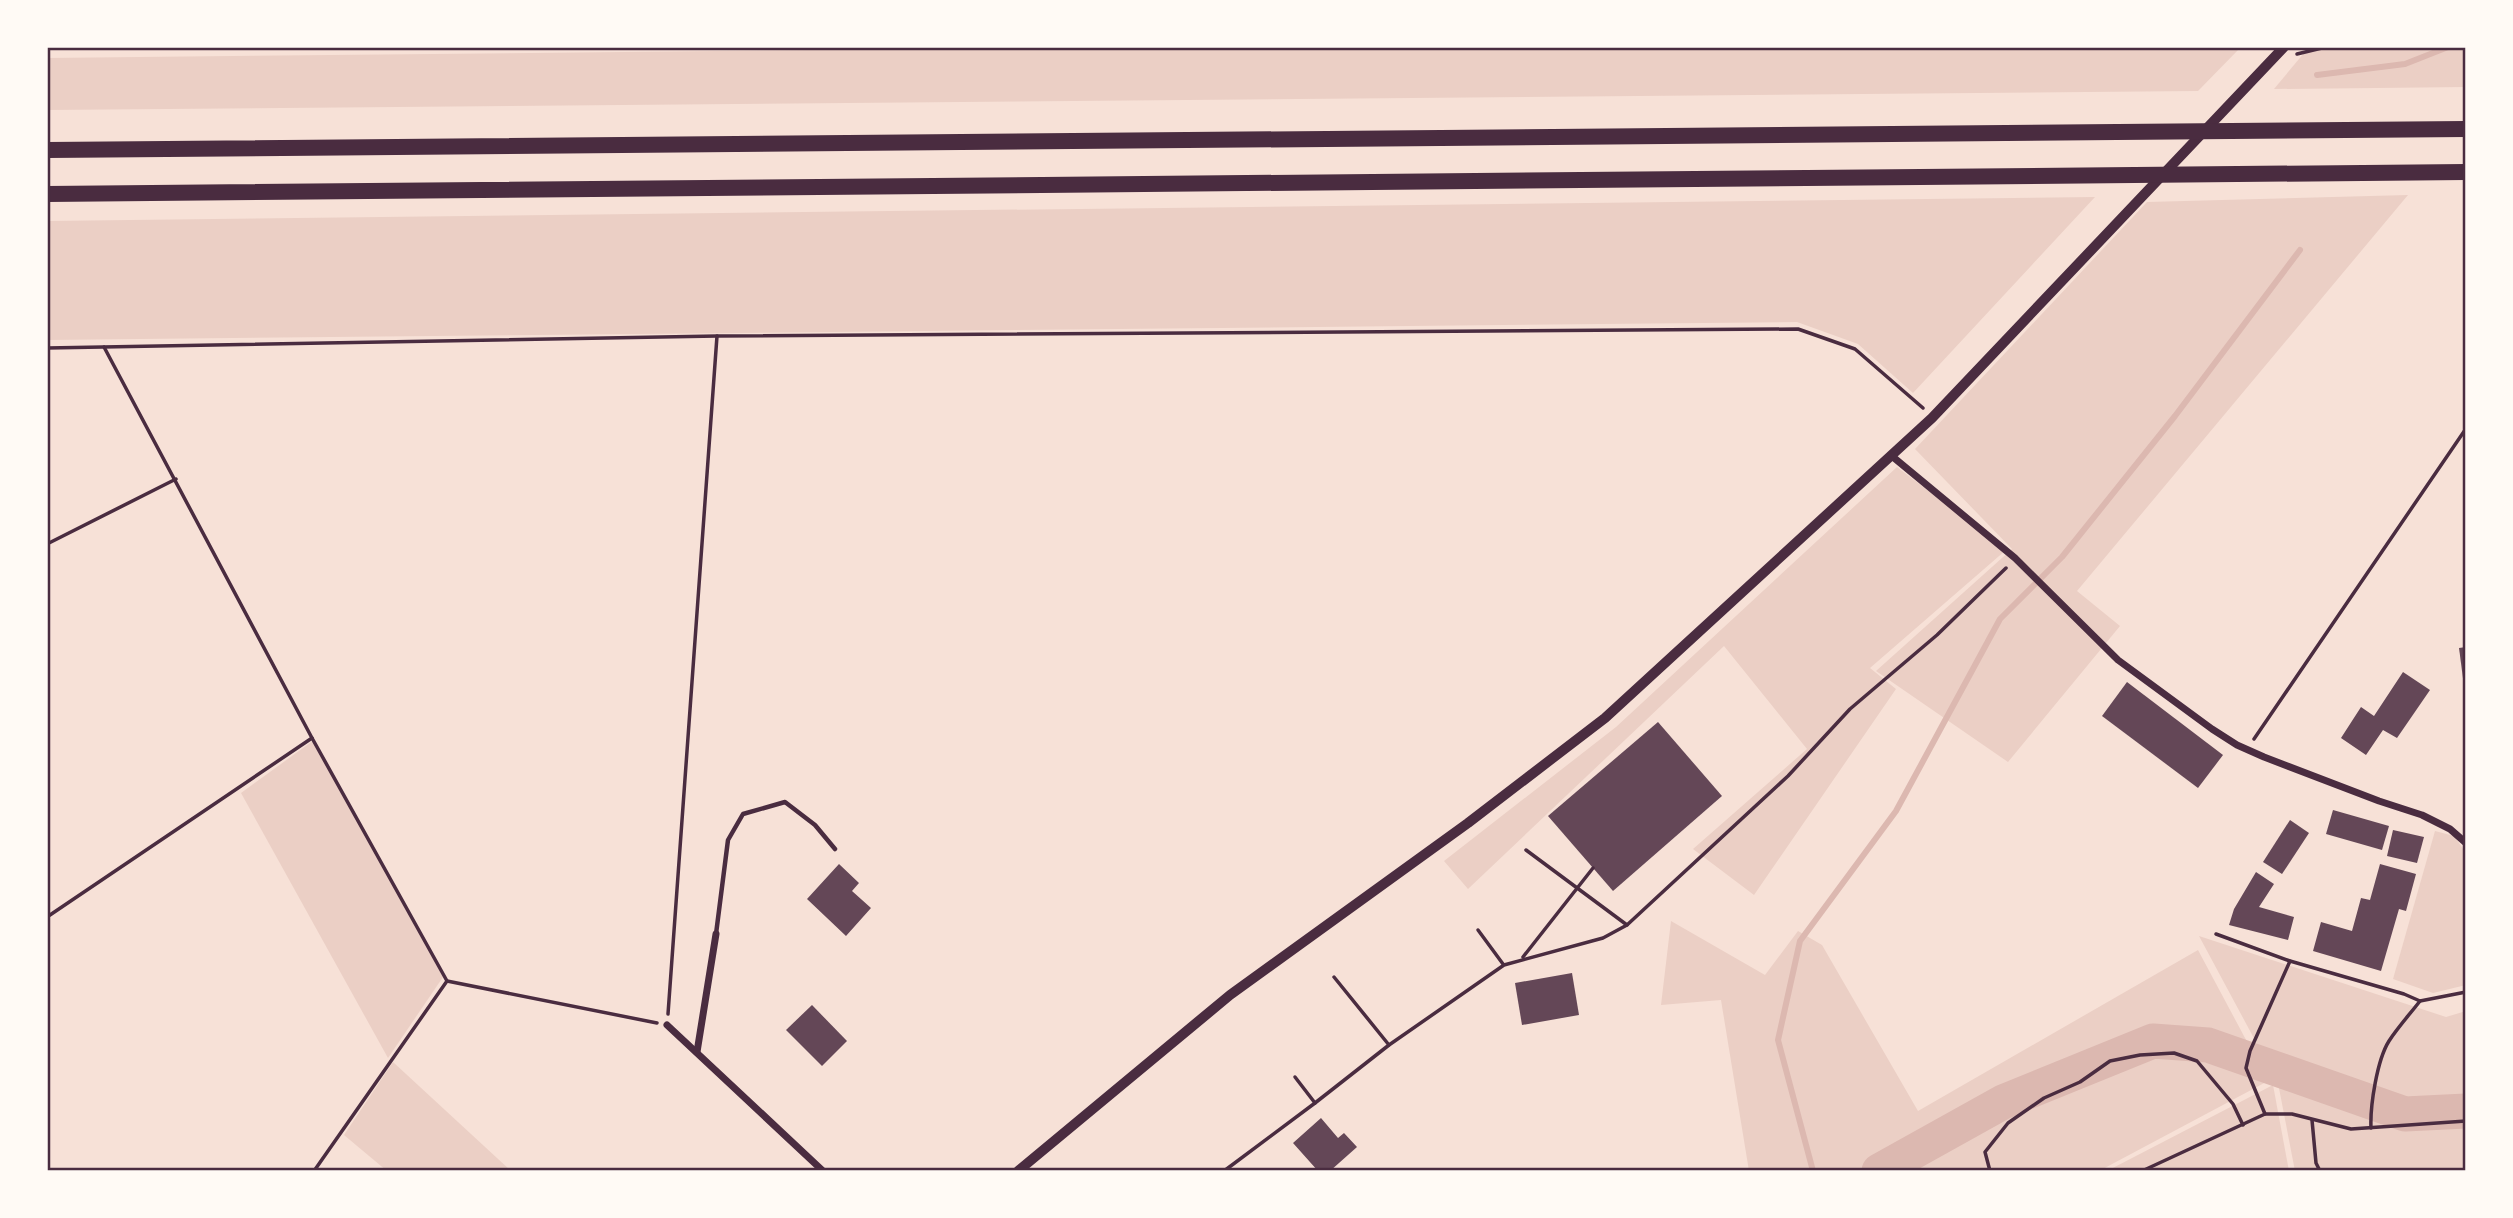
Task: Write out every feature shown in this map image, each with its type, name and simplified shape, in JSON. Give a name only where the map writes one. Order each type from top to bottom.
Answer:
[{"type":"highway","points":[[47,150],[2466,129]]},
{"type":"highway","points":[[47,194],[2466,172]]},
{"type":"street","points":[[1018,1171],[1230,995],[1468,823],[1605,718],[1893,457],[2284,47]]},
{"type":"street","points":[[1893,457],[2015,558],[2118,660],[2212,729],[2246,749],[2422,815],[2450,828],[2466,843]]},
{"type":"street","points":[[697,1052],[716,934]]},
{"type":"street","points":[[667,1025],[823,1171]]},
{"type":"lane","points":[[716,934],[728,840],[743,814],[785,802],[815,825],[835,849]]},
{"type":"path","points":[[2274,59],[2326,47]]},
{"type":"path","points":[[47,348],[717,336],[1798,329],[1855,349],[1922,407]]},
{"type":"path","points":[[104,347],[312,738],[447,981],[667,1025],[717,336]]},
{"type":"path","points":[[2246,749],[2465,430]]},
{"type":"path","points":[[47,544],[176,479]]},
{"type":"path","points":[[1224,1171],[1389,1045],[1504,965],[1604,938],[1627,925],[1788,776],[1850,709],[1937,635],[2015,558]]},
{"type":"path","points":[[47,916],[312,738]]},
{"type":"path","points":[[1526,850],[1627,925]]},
{"type":"path","points":[[1522,959],[1593,868]]},
{"type":"path","points":[[1478,930],[1504,965]]},
{"type":"path","points":[[2216,934],[2290,961],[2420,1001],[2466,992]]},
{"type":"path","points":[[2265,1114],[2246,1068],[2250,1051],[2290,961]]},
{"type":"path","points":[[1334,977],[1389,1045]]},
{"type":"path","points":[[314,1171],[447,981]]},
{"type":"path","points":[[2371,1128],[2370,1110],[2388,1044],[2420,1001]]},
{"type":"path","points":[[1990,1171],[1985,1152],[2008,1124],[2044,1098],[2080,1082],[2110,1060],[2174,1054],[2197,1060],[2233,1104],[2243,1125]]},
{"type":"path","points":[[1295,1077],[1315,1103]]},
{"type":"path","points":[[2142,1171],[2265,1114],[2292,1114],[2351,1129],[2466,1121]]},
{"type":"path","points":[[2312,1120],[2316,1163],[2320,1171]]},
{"type":"shaded area","points":[[1099,47],[2241,47],[2198,91],[47,110],[47,58]]},
{"type":"shaded area","points":[[2309,47],[2466,47],[2466,87],[2274,89]]},
{"type":"shaded area","points":[[2408,195],[2077,591],[2120,626],[2008,762],[1876,671],[2012,549],[1915,449],[2147,202]]},
{"type":"shaded area","points":[[2095,197],[1913,393],[1858,344],[1797,322],[47,340],[47,221]]},
{"type":"shaded area","points":[[1897,467],[2006,550],[1870,668],[1896,689],[1754,895],[1693,849],[1807,749],[1724,646],[1468,889],[1444,861],[1616,727]]},
{"type":"shaded area","points":[[314,740],[443,977],[388,1058],[241,793]]},
{"type":"shaded area","points":[[2435,831],[2454,836],[2466,853],[2466,985],[2433,993],[2393,979]]},
{"type":"shaded area","points":[[1671,921],[1765,975],[1798,931],[1822,945],[1918,1111],[2198,950],[2268,1081],[2099,1171],[1749,1171],[1721,1000],[1661,1005]]},
{"type":"shaded area","points":[[2199,936],[2446,1017],[2466,1011],[2466,1171],[2295,1171],[2278,1083]]},
{"type":"shaded area","points":[[393,1062],[511,1171],[387,1171],[344,1135]]},
{"type":"shaded area","points":[[2273,1085],[2289,1171],[2107,1171]]},
{"type":"building","points":[[2466,647],[2466,686],[2464,686],[2459,648]]},
{"type":"building","points":[[2403,672],[2430,690],[2397,738],[2383,730],[2366,755],[2341,738],[2361,707],[2374,716]]},
{"type":"building","points":[[2127,682],[2223,755],[2198,788],[2102,716]]},
{"type":"building","points":[[1658,722],[1722,796],[1613,891],[1548,816]]},
{"type":"building","points":[[2333,810],[2389,826],[2382,850],[2326,834]]},
{"type":"building","points":[[2290,820],[2309,833],[2282,874],[2263,862]]},
{"type":"building","points":[[2393,830],[2424,837],[2417,863],[2387,856]]},
{"type":"building","points":[[839,864],[859,883],[852,891],[871,908],[846,936],[807,899]]},
{"type":"building","points":[[2380,864],[2416,874],[2406,911],[2399,909],[2381,971],[2313,951],[2321,922],[2352,931],[2361,898],[2370,900]]},
{"type":"building","points":[[2256,872],[2274,884],[2259,907],[2294,917],[2288,940],[2229,925],[2234,909]]},
{"type":"building","points":[[1572,973],[1579,1015],[1522,1025],[1515,983]]},
{"type":"building","points":[[812,1005],[847,1041],[822,1066],[786,1030]]},
{"type":"building","points":[[1321,1118],[1338,1138],[1344,1133],[1357,1147],[1330,1171],[1318,1171],[1293,1143]]},
{"type":"waterway","points":[[2317,75],[2405,64],[2448,47]]},
{"type":"waterway","points":[[1813,1171],[1778,1040],[1800,941],[1896,811],[2000,619],[2062,557],[2175,416],[2300,250]]},
{"type":"waterway","points":[[1879,1171],[2003,1102],[2153,1041],[2208,1045],[2405,1114],[2466,1111]]}]
